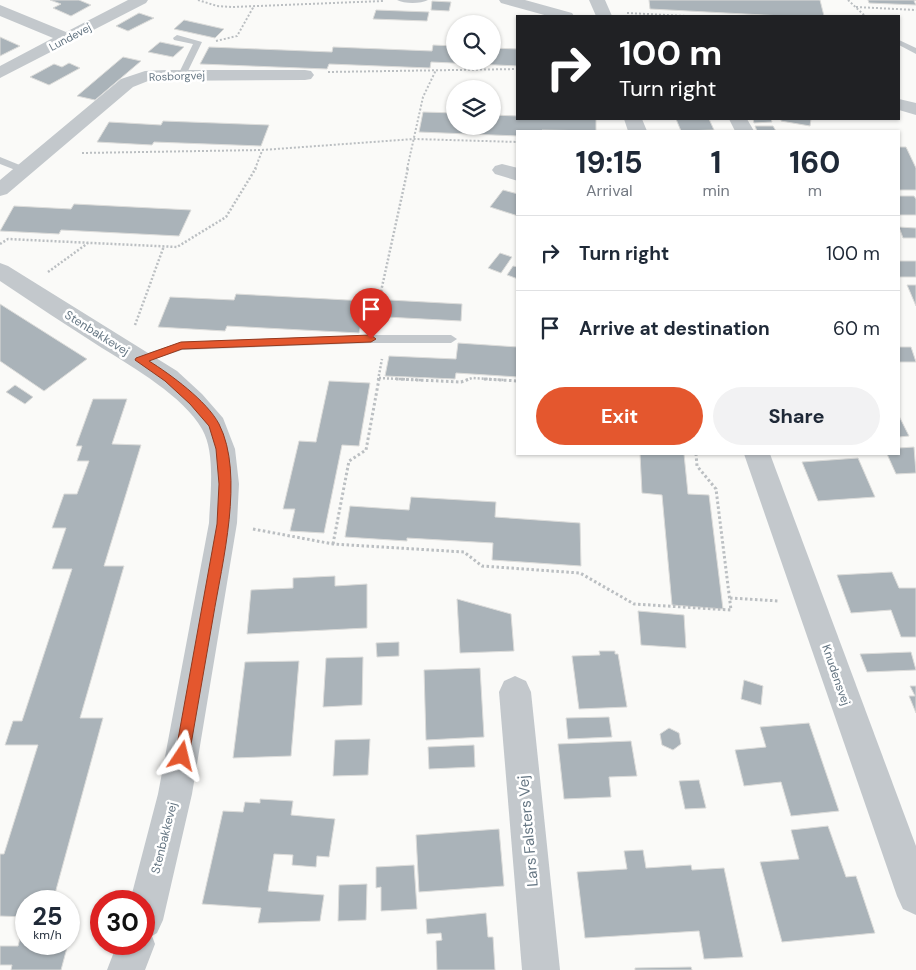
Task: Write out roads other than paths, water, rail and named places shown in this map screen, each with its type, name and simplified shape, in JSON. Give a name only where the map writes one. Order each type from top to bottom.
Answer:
[{"type":"street","name":"Lundevej","points":[[0,73],[140,0]]},
{"type":"street","points":[[507,0],[562,15]]},
{"type":"street","points":[[584,0],[599,11]]},
{"type":"street","points":[[0,10],[67,38]]},
{"type":"street","name":"Rosborgvej","points":[[0,190],[127,83],[145,76],[305,75]]},
{"type":"street","name":"Stenbakkevej","points":[[0,271],[168,378],[193,401],[214,425],[222,449],[225,484],[223,524],[175,794],[151,890]]},
{"type":"street","name":"Knudensvej","points":[[757,455],[916,896]]},
{"type":"street","name":"Lars Falsters Vej","points":[[515,692],[541,970]]},
{"type":"street","points":[[126,970],[132,955]]},
{"type":"lane","points":[[401,0],[424,0]]},
{"type":"lane","points":[[177,38],[198,42],[182,75]]},
{"type":"lane","points":[[900,42],[916,50]]},
{"type":"lane","points":[[0,160],[23,170]]},
{"type":"lane","points":[[132,356],[181,346],[371,339],[450,340]]}]
